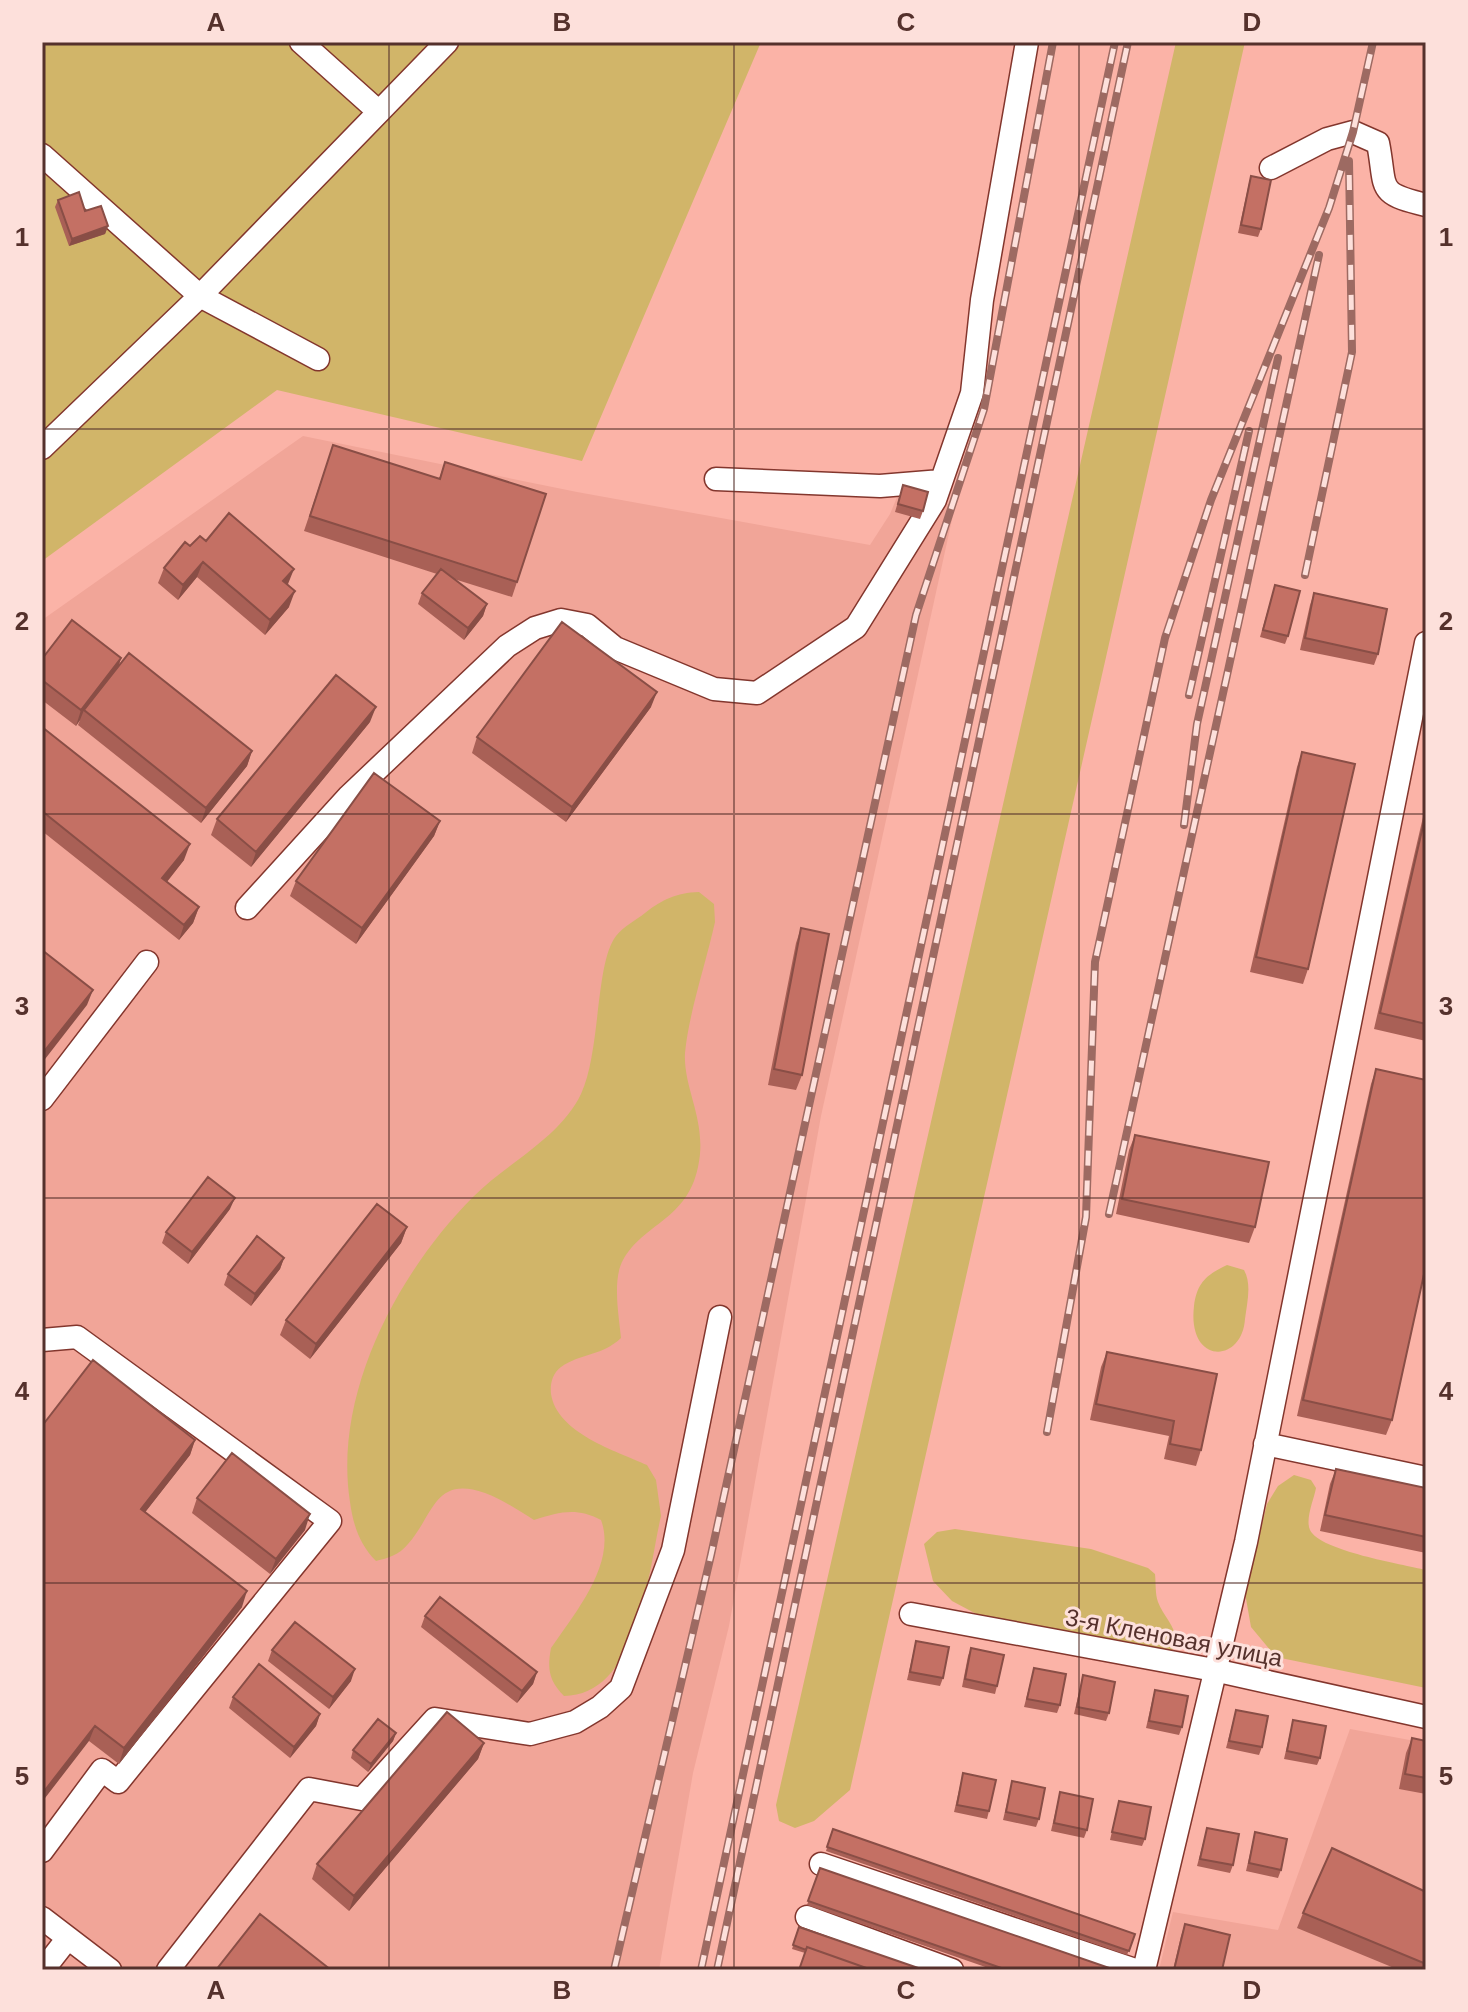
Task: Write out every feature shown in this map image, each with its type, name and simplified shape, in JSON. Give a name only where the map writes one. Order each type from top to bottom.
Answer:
[{"type":"street","points":[[301,42],[379,112]]},
{"type":"street","points":[[42,448],[200,296],[447,42]]},
{"type":"street","points":[[247,908],[349,796],[507,646],[535,628],[561,620],[587,625],[615,648],[714,689],[757,693],[856,627],[935,500],[972,393],[982,300],[1027,42]]},
{"type":"street","points":[[1271,168],[1327,139],[1353,132],[1378,143],[1383,184],[1394,198],[1426,205]]},
{"type":"street","points":[[42,155],[200,296],[318,359]]},
{"type":"street","points":[[716,479],[880,486],[941,481]]},
{"type":"street","points":[[1144,1970],[1246,1542],[1426,643]]},
{"type":"street","points":[[42,1099],[147,962]]},
{"type":"street","points":[[168,1970],[309,1789],[362,1799],[435,1719],[530,1734],[575,1722],[600,1707],[621,1688],[673,1550],[720,1317]]},
{"type":"street","points":[[42,1340],[77,1337],[330,1521],[118,1782],[102,1770],[42,1851]]},
{"type":"street","points":[[1265,1444],[1426,1478]]},
{"type":"street","name":"3-я Кленовая улица","points":[[911,1614],[1214,1670],[1426,1717]]},
{"type":"street","points":[[821,1864],[1135,1970]]},
{"type":"street","points":[[807,1917],[952,1970]]},
{"type":"street","points":[[42,1918],[110,1970]]},
{"type":"street","points":[[43,1970],[68,1938]]},
{"type":"shaded area","points":[[42,42],[761,42],[582,461],[277,390],[42,561]]},
{"type":"shaded area","points":[[1176,42],[1245,42],[850,1790],[814,1821],[795,1828],[779,1821],[776,1805]]},
{"type":"shaded area","points":[[303,436],[577,492],[870,545],[890,514],[900,490],[955,506],[821,1116],[729,1626],[693,1773],[659,1970],[42,1970],[42,620]]},
{"type":"shaded area","points":[[699,892],[714,904],[715,922],[685,1053],[700,1135],[698,1167],[685,1199],[642,1237],[623,1260],[617,1288],[621,1338],[606,1348],[561,1367],[551,1387],[556,1408],[576,1430],[605,1447],[647,1465],[656,1480],[661,1516],[636,1627],[624,1653],[609,1675],[589,1690],[564,1696],[550,1674],[551,1648],[582,1603],[599,1570],[604,1536],[601,1520],[584,1513],[568,1512],[534,1520],[485,1493],[455,1489],[437,1501],[405,1548],[376,1561],[355,1527],[351,1510],[347,1461],[352,1419],[377,1337],[420,1261],[445,1227],[473,1197],[547,1137],[572,1110],[581,1094],[592,1055],[604,966],[616,936],[664,900]]},
{"type":"shaded area","points":[[1227,1265],[1244,1270],[1248,1281],[1248,1300],[1242,1334],[1235,1344],[1216,1352],[1206,1348],[1199,1339],[1194,1325],[1194,1306],[1197,1291],[1204,1281]]},
{"type":"shaded area","points":[[1294,1475],[1311,1480],[1316,1488],[1309,1520],[1310,1530],[1317,1538],[1345,1550],[1426,1570],[1426,1688],[1276,1657],[1251,1627],[1245,1593],[1267,1504],[1278,1486]]},
{"type":"shaded area","points":[[955,1529],[1091,1549],[1148,1568],[1155,1574],[1158,1602],[1174,1631],[1172,1651],[984,1618],[952,1601],[933,1581],[924,1544],[937,1532]]},
{"type":"shaded area","points":[[1350,1729],[1426,1743],[1426,1970],[1159,1970],[1173,1912],[1278,1930]]},
{"type":"building","points":[[1251,176],[1271,180],[1261,229],[1241,225]]},
{"type":"building","points":[[79,192],[85,211],[101,206],[108,226],[72,239],[58,200]]},
{"type":"building","points":[[333,445],[440,479],[445,462],[546,494],[517,582],[310,516]]},
{"type":"building","points":[[903,485],[928,492],[923,511],[898,504]]},
{"type":"building","points":[[229,513],[294,569],[283,581],[295,591],[270,620],[203,562],[183,585],[164,568],[185,542],[190,546],[200,536],[206,541]]},
{"type":"building","points":[[441,569],[487,604],[468,628],[422,593]]},
{"type":"building","points":[[1275,585],[1300,591],[1288,636],[1263,630]]},
{"type":"building","points":[[1314,593],[1387,609],[1378,654],[1305,638]]},
{"type":"building","points":[[72,620],[121,658],[81,710],[42,680],[42,659]]},
{"type":"building","points":[[562,622],[657,692],[572,807],[477,737]]},
{"type":"building","points":[[129,653],[252,751],[206,808],[84,710]]},
{"type":"building","points":[[336,675],[376,707],[256,852],[217,819]]},
{"type":"building","points":[[42,727],[190,844],[162,878],[199,907],[184,925],[42,811]]},
{"type":"building","points":[[1302,752],[1355,764],[1308,969],[1256,957]]},
{"type":"building","points":[[374,773],[440,821],[362,928],[296,881]]},
{"type":"building","points":[[1426,813],[1426,1024],[1380,1013]]},
{"type":"building","points":[[801,928],[829,934],[802,1075],[774,1069]]},
{"type":"building","points":[[42,950],[93,990],[42,1054]]},
{"type":"building","points":[[1376,1069],[1426,1080],[1426,1265],[1392,1420],[1303,1400]]},
{"type":"building","points":[[1135,1135],[1269,1162],[1255,1227],[1122,1199]]},
{"type":"building","points":[[208,1177],[235,1198],[192,1252],[166,1232]]},
{"type":"building","points":[[377,1204],[407,1227],[316,1344],[286,1320]]},
{"type":"building","points":[[257,1236],[284,1258],[255,1294],[228,1274]]},
{"type":"building","points":[[1107,1352],[1217,1374],[1201,1450],[1170,1444],[1174,1421],[1096,1404]]},
{"type":"building","points":[[93,1360],[195,1440],[141,1509],[247,1591],[124,1748],[95,1726],[42,1794],[42,1426]]},
{"type":"building","points":[[232,1453],[310,1514],[276,1559],[197,1498]]},
{"type":"building","points":[[1336,1469],[1426,1488],[1426,1537],[1325,1515]]},
{"type":"building","points":[[440,1597],[537,1672],[522,1691],[425,1616]]},
{"type":"building","points":[[295,1622],[355,1669],[333,1697],[272,1650]]},
{"type":"building","points":[[916,1641],[949,1647],[943,1678],[910,1672]]},
{"type":"building","points":[[971,1648],[1004,1655],[997,1686],[965,1679]]},
{"type":"building","points":[[259,1664],[320,1714],[294,1747],[233,1697]]},
{"type":"building","points":[[1034,1668],[1066,1674],[1060,1705],[1027,1699]]},
{"type":"building","points":[[1083,1675],[1115,1682],[1109,1713],[1077,1707]]},
{"type":"building","points":[[1155,1690],[1188,1696],[1182,1727],[1149,1721]]},
{"type":"building","points":[[1236,1710],[1268,1716],[1262,1747],[1229,1741]]},
{"type":"building","points":[[447,1712],[484,1743],[354,1896],[317,1864]]},
{"type":"building","points":[[378,1719],[396,1733],[371,1764],[353,1750]]},
{"type":"building","points":[[1293,1720],[1326,1726],[1320,1758],[1287,1751]]},
{"type":"building","points":[[1412,1738],[1426,1741],[1426,1778],[1405,1774]]},
{"type":"building","points":[[963,1773],[996,1780],[989,1811],[957,1805]]},
{"type":"building","points":[[1012,1781],[1045,1788],[1039,1819],[1006,1812]]},
{"type":"building","points":[[1060,1792],[1093,1799],[1087,1830],[1054,1823]]},
{"type":"building","points":[[1119,1801],[1151,1807],[1145,1839],[1112,1832]]},
{"type":"building","points":[[1207,1828],[1239,1834],[1233,1865],[1200,1859]]},
{"type":"building","points":[[833,1829],[1135,1934],[1129,1951],[827,1847]]},
{"type":"building","points":[[1255,1832],[1287,1839],[1281,1870],[1249,1863]]},
{"type":"building","points":[[1332,1848],[1426,1892],[1426,1964],[1303,1913]]},
{"type":"building","points":[[820,1868],[1115,1970],[1007,1970],[808,1901]]},
{"type":"building","points":[[260,1914],[331,1970],[216,1970]]},
{"type":"building","points":[[1185,1924],[1230,1935],[1222,1970],[1174,1970]]},
{"type":"building","points":[[799,1927],[924,1970],[872,1970],[807,1947],[806,1950],[793,1945]]},
{"type":"building","points":[[807,1947],[872,1970],[799,1970]]},
{"type":"railway","points":[[614,1970],[711,1555],[916,615],[984,409],[1053,42]]},
{"type":"railway","points":[[701,1970],[1115,42]]},
{"type":"railway","points":[[717,1970],[1128,42]]},
{"type":"railway","points":[[1047,1432],[1086,1217],[1095,962],[1165,638],[1211,500],[1329,208],[1353,132],[1373,42]]},
{"type":"railway","points":[[1305,575],[1352,352],[1349,161]]},
{"type":"railway","points":[[1109,1214],[1319,255]]},
{"type":"railway","points":[[1184,825],[1197,724],[1278,358]]},
{"type":"railway","points":[[1189,695],[1249,431]]}]
